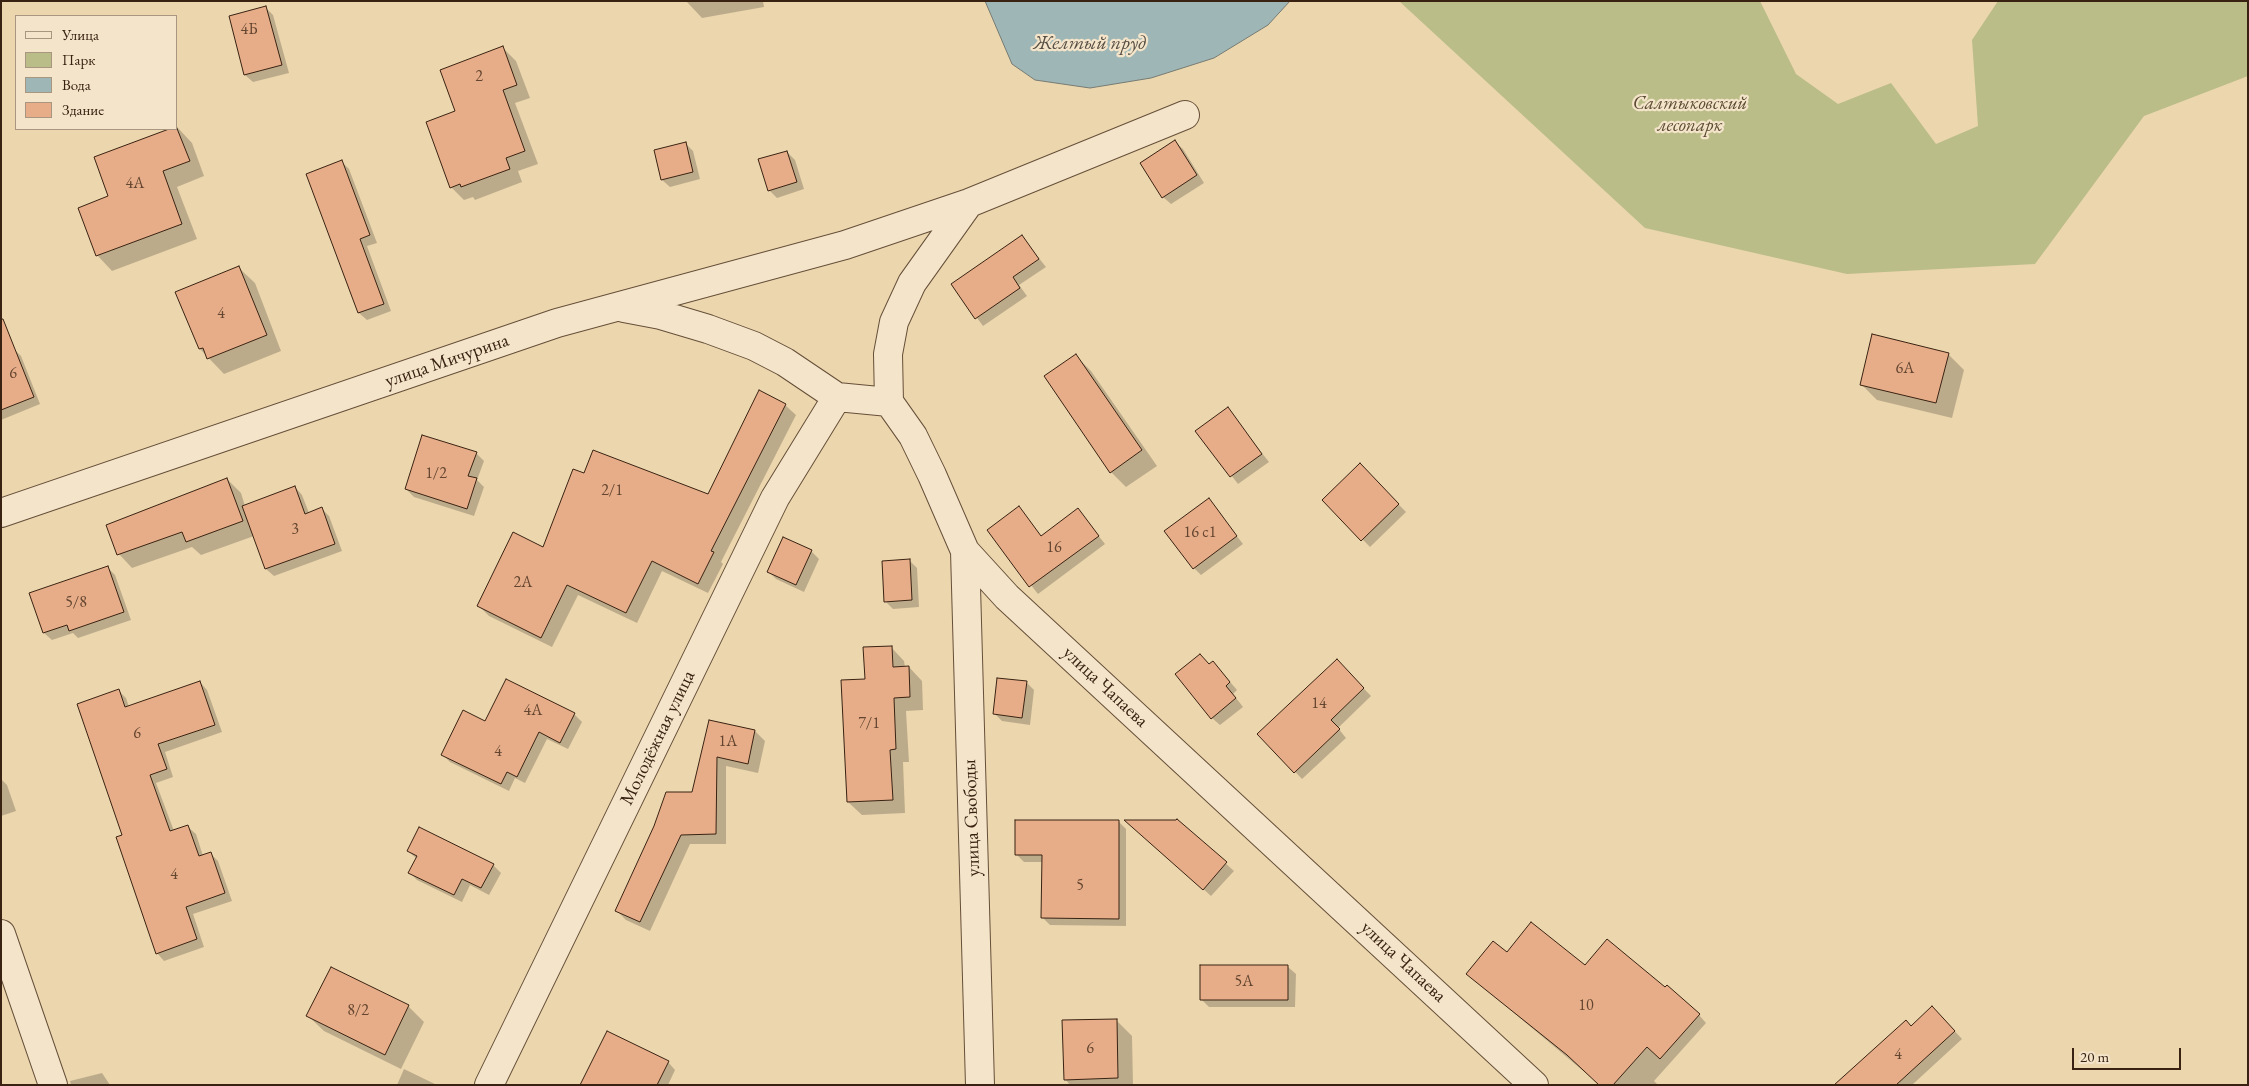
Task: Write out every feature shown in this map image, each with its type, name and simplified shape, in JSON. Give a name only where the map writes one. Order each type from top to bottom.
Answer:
[{"type":"street","points":[[618,307],[845,245],[969,204],[1185,115]]},
{"type":"street","points":[[889,402],[888,354],[894,322],[912,284],[969,204]]},
{"type":"street","name":"улица Мичурина","points":[[1,513],[557,323],[618,307],[680,321],[754,346],[785,362],[837,397],[889,402]]},
{"type":"street","name":"Молодёжная улица","points":[[489,1085],[775,498],[837,397]]},
{"type":"street","name":"улица Чапаева","points":[[889,402],[912,436],[932,474],[965,552],[1008,597],[1534,1085]]},
{"type":"street","name":"улица Свободы","points":[[965,552],[980,1085]]},
{"type":"street","points":[[1,934],[53,1085]]},
{"type":"green space","name":"Салтыковский лесопарк","points":[[1399,1],[1760,1],[1796,74],[1838,104],[1891,83],[1936,144],[1978,126],[1972,40],[1998,1],[2248,1],[2248,76],[2144,116],[2035,264],[1847,274],[1645,228]]},
{"type":"water","name":"Желтый пруд","points":[[985,1],[1290,1],[1268,25],[1214,58],[1151,78],[1090,88],[1035,80],[1012,64]]},
{"type":"building","points":[[266,6],[282,65],[244,75],[229,16]]},
{"type":"building","points":[[503,46],[517,85],[503,90],[525,151],[506,158],[510,169],[461,187],[460,184],[450,188],[426,122],[455,111],[440,70]]},
{"type":"building","points":[[166,130],[178,130],[190,161],[163,171],[182,224],[96,256],[78,208],[108,196],[94,157]]},
{"type":"building","points":[[1175,140],[1197,175],[1162,198],[1140,163]]},
{"type":"building","points":[[686,142],[693,172],[661,180],[654,150]]},
{"type":"building","points":[[787,151],[797,182],[768,191],[758,159]]},
{"type":"building","points":[[342,160],[370,235],[360,239],[384,304],[358,313],[306,174]]},
{"type":"building","points":[[1022,235],[1039,259],[1013,277],[1020,288],[975,319],[951,284]]},
{"type":"building","points":[[239,266],[267,335],[207,359],[203,348],[199,349],[175,292]]},
{"type":"building","points":[[1,319],[3,319],[34,397],[1,410]]},
{"type":"building","points":[[1872,334],[1949,353],[1936,403],[1860,385]]},
{"type":"building","points":[[1076,354],[1142,450],[1110,473],[1044,376]]},
{"type":"building","points":[[759,390],[786,404],[711,551],[714,552],[698,584],[652,561],[626,613],[567,585],[541,638],[477,606],[513,532],[543,547],[573,469],[584,473],[593,450],[708,494]]},
{"type":"building","points":[[1228,407],[1262,454],[1230,477],[1195,431]]},
{"type":"building","points":[[422,435],[477,452],[468,476],[477,478],[467,509],[405,489]]},
{"type":"building","points":[[1360,463],[1399,504],[1361,541],[1322,500]]},
{"type":"building","points":[[227,478],[243,521],[186,542],[182,532],[117,555],[106,525]]},
{"type":"building","points":[[295,486],[305,514],[322,507],[335,544],[265,569],[242,506]]},
{"type":"building","points":[[1209,498],[1237,536],[1193,569],[1164,531]]},
{"type":"building","points":[[1019,506],[1041,536],[1078,508],[1099,536],[1029,587],[987,530]]},
{"type":"building","points":[[783,537],[812,550],[796,585],[767,572]]},
{"type":"building","points":[[910,559],[912,600],[884,602],[882,561]]},
{"type":"building","points":[[108,566],[124,612],[69,631],[67,625],[43,633],[29,593]]},
{"type":"building","points":[[892,646],[893,667],[909,666],[910,697],[894,698],[896,749],[890,750],[893,800],[847,802],[841,680],[865,679],[863,647]]},
{"type":"building","points":[[1200,654],[1209,664],[1213,661],[1230,682],[1226,686],[1236,698],[1211,719],[1175,674]]},
{"type":"building","points":[[1337,659],[1364,688],[1331,720],[1340,729],[1294,773],[1257,734]]},
{"type":"building","points":[[997,678],[1027,681],[1022,718],[993,714]]},
{"type":"building","points":[[506,679],[575,713],[560,743],[539,732],[517,777],[507,772],[501,784],[441,755],[463,710],[485,721]]},
{"type":"building","points":[[200,681],[215,725],[158,744],[167,769],[150,775],[170,831],[188,825],[199,856],[211,852],[225,893],[186,907],[197,939],[156,954],[116,837],[122,835],[77,704],[119,689],[125,707]]},
{"type":"building","points":[[709,720],[755,730],[748,764],[717,757],[716,834],[681,835],[640,922],[615,911],[654,826],[666,792],[692,792]]},
{"type":"building","points":[[1177,819],[1227,862],[1203,890],[1124,820]]},
{"type":"building","points":[[1015,820],[1119,820],[1119,919],[1041,918],[1042,855],[1015,855]]},
{"type":"building","points":[[419,827],[494,864],[481,888],[462,879],[454,895],[408,873],[417,856],[407,851]]},
{"type":"building","points":[[1531,922],[1585,965],[1607,939],[1665,987],[1667,985],[1700,1014],[1660,1059],[1647,1047],[1613,1085],[1599,1085],[1567,1055],[1466,974],[1493,941],[1507,952]]},
{"type":"building","points":[[1200,965],[1288,965],[1288,1000],[1200,1000]]},
{"type":"building","points":[[331,967],[409,1005],[385,1055],[306,1016]]},
{"type":"building","points":[[1932,1006],[1955,1031],[1896,1085],[1834,1085],[1906,1020],[1911,1026]]},
{"type":"building","points":[[1117,1019],[1118,1078],[1064,1080],[1062,1020]]},
{"type":"building","points":[[607,1031],[669,1061],[657,1085],[580,1085]]}]
